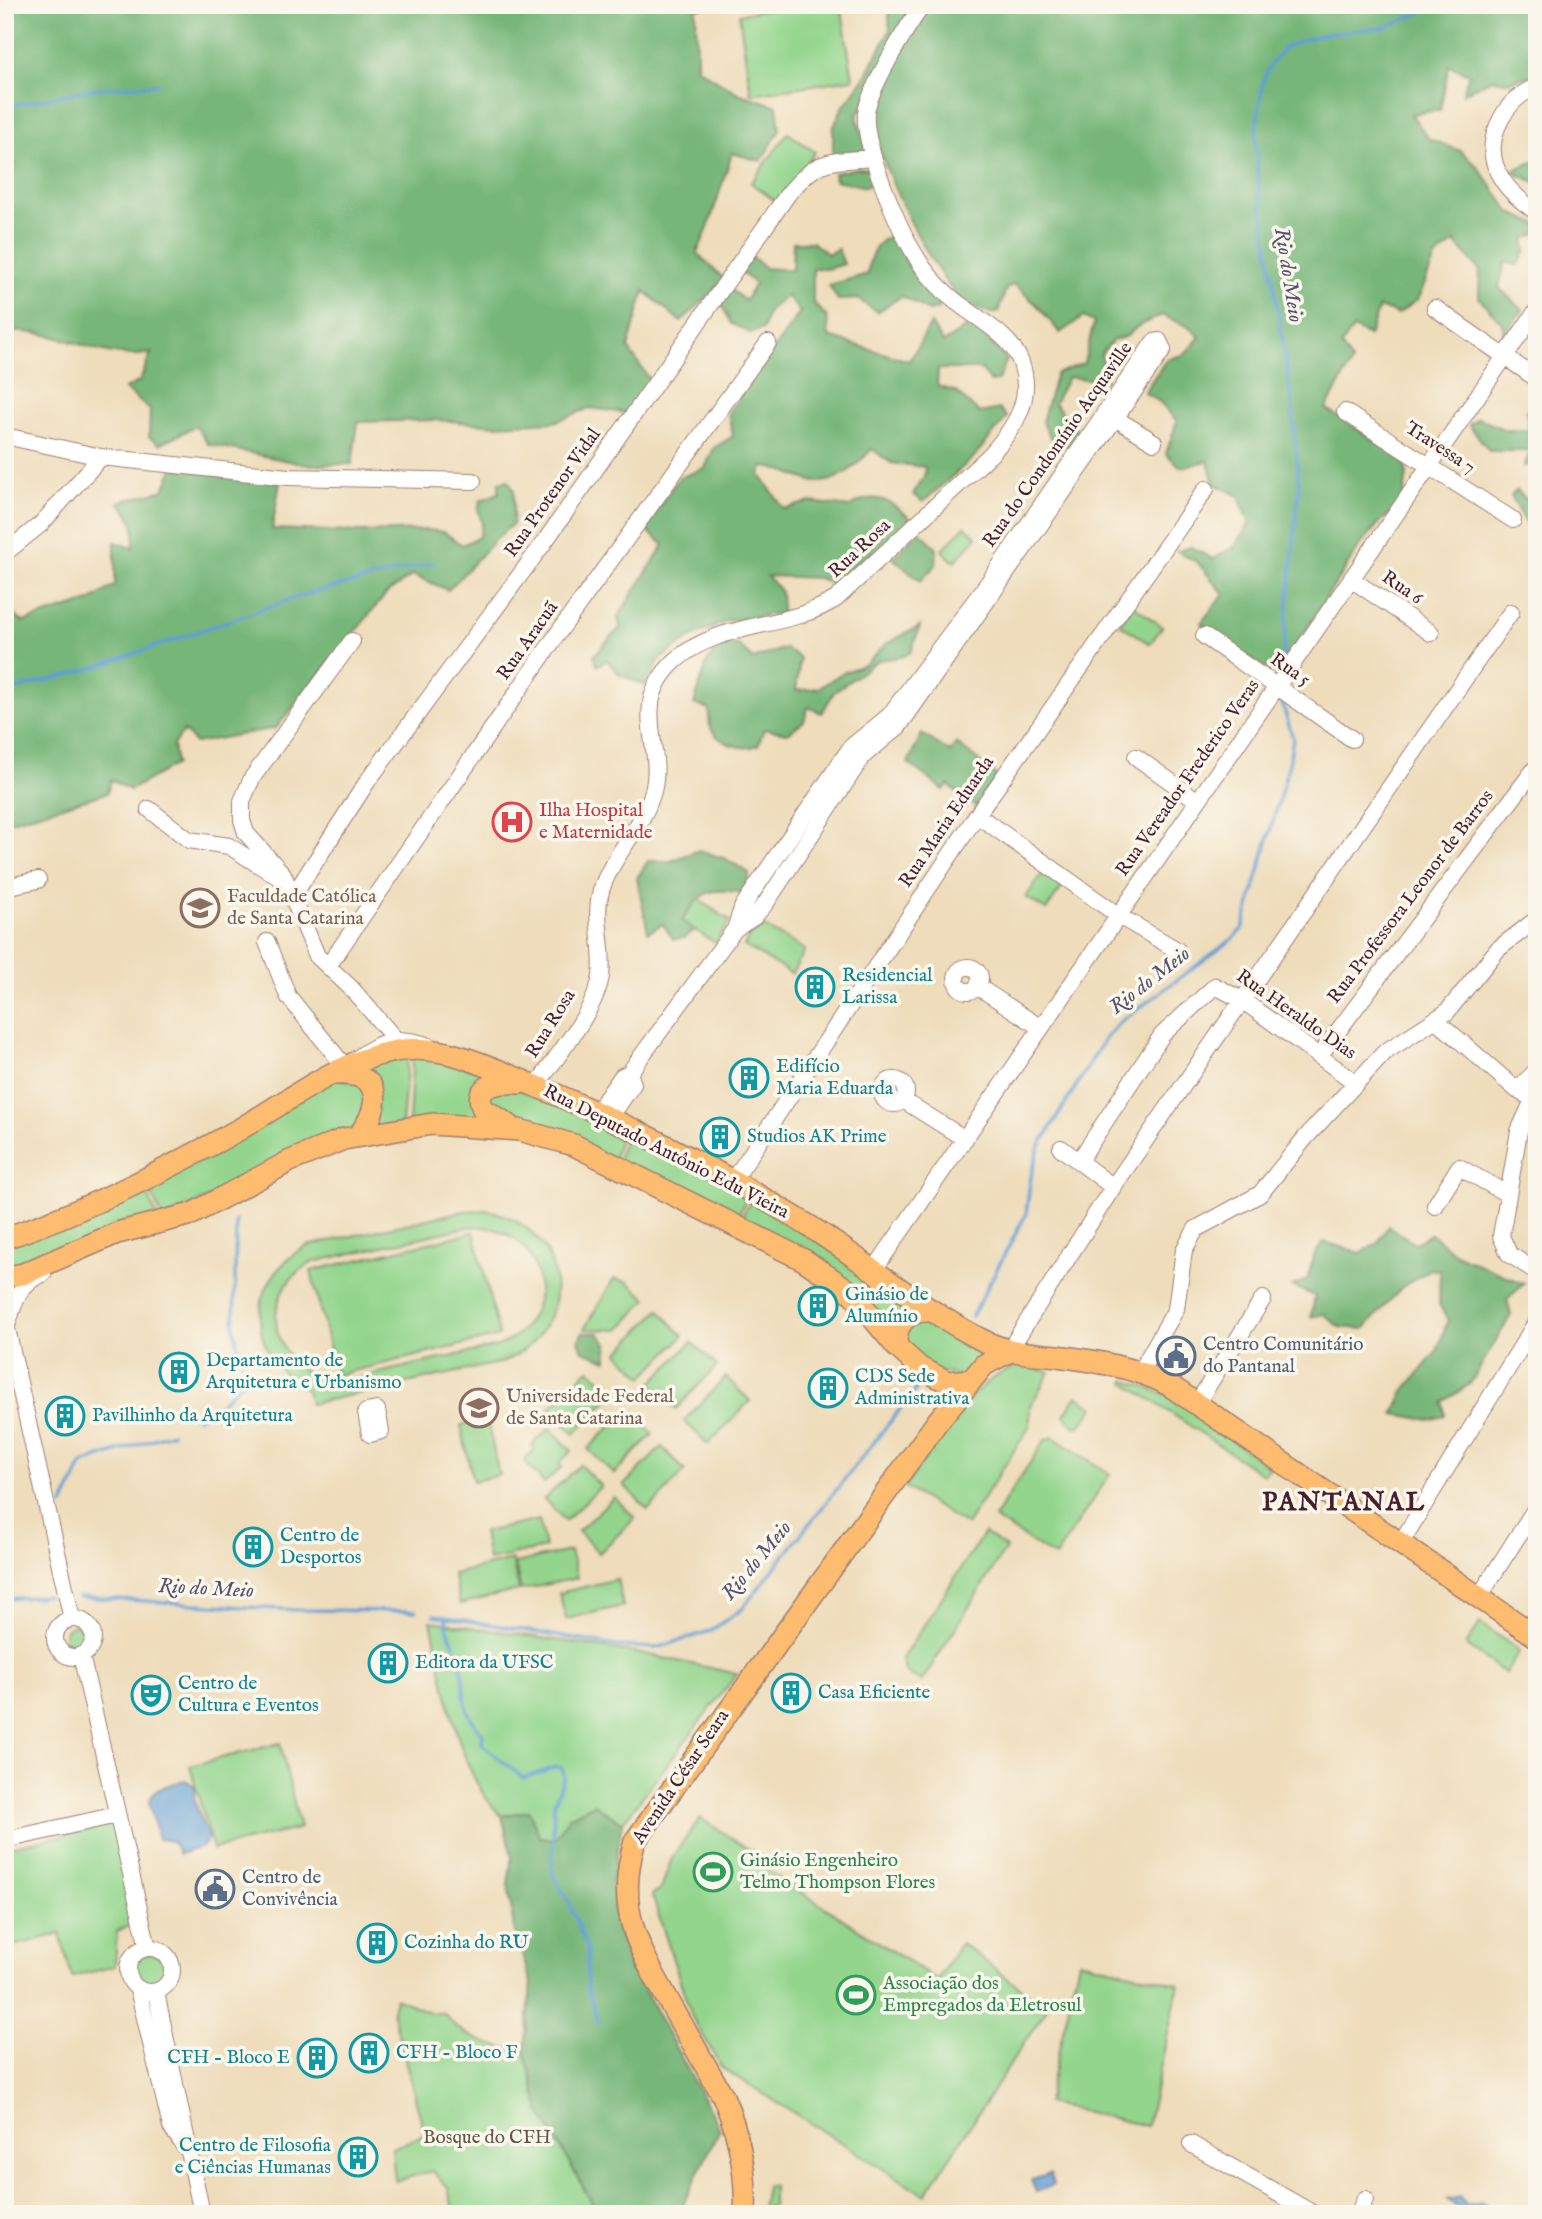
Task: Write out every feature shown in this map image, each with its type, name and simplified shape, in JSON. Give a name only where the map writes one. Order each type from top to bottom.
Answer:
[{"type":"main road","name":"Rua Deputado Antônio Edu Vieira","points":[[5,1238],[89,1205],[223,1139],[339,1071],[394,1051],[420,1049],[444,1052],[533,1085],[602,1116],[805,1224],[929,1311]]},
{"type":"main road","points":[[339,1071],[365,1078],[372,1086],[375,1108],[371,1120],[359,1135]]},
{"type":"main road","points":[[533,1085],[494,1083],[485,1088],[480,1097],[483,1109],[519,1129],[574,1146],[815,1267],[852,1293],[897,1347],[920,1368],[940,1379],[956,1383],[977,1373],[983,1341]]},
{"type":"main road","points":[[10,1277],[129,1228],[192,1214],[305,1153],[359,1135],[432,1124],[519,1129]]},
{"type":"main road","points":[[897,1347],[901,1322],[911,1314],[929,1311],[1008,1352],[1099,1362],[1140,1373],[1169,1385],[1537,1637]]},
{"type":"main road","name":"Avenida César Seara","points":[[746,2214],[745,2173],[732,2118],[636,1941],[626,1902],[629,1858],[635,1840],[654,1811],[937,1422],[977,1373],[1008,1352]]},
{"type":"main road","name":"Avenida César Seara","points":[[937,1422],[944,1392],[940,1379]]},
{"type":"street","name":"Rua Rosa","points":[[533,1085],[589,1006],[601,977],[598,912],[601,893],[652,796],[656,775],[650,712],[662,678],[689,649],[710,639],[793,619],[819,610],[836,598],[991,454],[1012,430],[1022,410],[1023,372],[1014,349],[952,298],[926,271],[912,248],[873,158],[866,127],[866,111],[906,30],[923,5]]},
{"type":"street","points":[[1537,87],[1526,92],[1505,111],[1492,139],[1491,157],[1496,173],[1507,189],[1537,212]]},
{"type":"street","name":"Rua Protenor Vidal","points":[[293,896],[367,782],[543,544],[788,194],[816,166],[873,158]]},
{"type":"street","points":[[1435,308],[1504,359],[1537,379]]},
{"type":"street","name":"Rua Vereador Frederico Veras","points":[[874,1270],[1537,310]]},
{"type":"street","name":"Rua Aracuã","points":[[328,966],[561,629],[768,343]]},
{"type":"street","name":"Travessa 7","points":[[1345,412],[1513,520]]},
{"type":"street","name":"Rua do Condomínio Acquaville","points":[[602,1116],[633,1084],[629,1073],[735,929],[754,917],[765,903],[811,821],[857,752],[899,726],[930,671],[993,587],[1109,414],[1154,442]]},
{"type":"street","points":[[5,436],[101,457],[288,477],[473,481]]},
{"type":"street","points":[[5,553],[41,524],[101,457]]},
{"type":"street","name":"Rua Maria Eduarda","points":[[729,1182],[748,1158],[976,815],[1206,489]]},
{"type":"street","name":"Rua 6","points":[[1351,579],[1431,632]]},
{"type":"street","points":[[1008,1352],[1113,1187],[1511,612]]},
{"type":"street","name":"Rua 5","points":[[1204,636],[1352,739]]},
{"type":"street","points":[[276,882],[246,833],[242,820],[242,801],[261,764],[352,641]]},
{"type":"street","points":[[1136,757],[1198,801]]},
{"type":"street","name":"Rua Professora Leonor de Barros","points":[[1320,1055],[1537,766]]},
{"type":"street","points":[[149,809],[189,839],[229,846],[293,896],[312,948],[395,1039]]},
{"type":"street","points":[[976,815],[1119,916],[1177,950]]},
{"type":"street","points":[[5,887],[38,880]]},
{"type":"street","points":[[1140,1373],[1177,1309],[1187,1240],[1207,1220],[1260,1194],[1306,1137],[1395,1044],[1437,1021],[1455,1005],[1498,948],[1537,919]]},
{"type":"street","points":[[267,942],[288,996],[339,1071],[375,1046],[395,1039],[411,1039],[444,1052]]},
{"type":"street","points":[[977,986],[1041,1028]]},
{"type":"street","name":"Rua Heraldo Dias","points":[[1079,1161],[1162,1035],[1211,988],[1219,986],[1242,1000],[1356,1083]]},
{"type":"street","points":[[1437,1021],[1517,1090],[1535,1101],[1518,1131],[1501,1224],[1504,1245],[1516,1261],[1537,1272]]},
{"type":"street","points":[[1517,1090],[1537,1070]]},
{"type":"street","points":[[903,1100],[965,1139]]},
{"type":"street","points":[[1061,1148],[1113,1187]]},
{"type":"street","points":[[1435,1206],[1459,1167],[1507,1194]]},
{"type":"street","points":[[6,1323],[15,1296],[33,1277],[72,1263],[105,1238]]},
{"type":"street","points":[[10,1277],[7,1287],[6,1323],[72,1619]]},
{"type":"street","points":[[1197,1403],[1263,1299]]},
{"type":"street","points":[[1400,1544],[1537,1321]]},
{"type":"street","points":[[1479,1598],[1537,1506]]},
{"type":"street","points":[[72,1619],[84,1622],[91,1631],[92,1643],[81,1656],[66,1655],[56,1645],[56,1631],[60,1625],[72,1619]]},
{"type":"street","points":[[81,1656],[148,1948]]},
{"type":"street","points":[[5,1840],[117,1815]]},
{"type":"street","points":[[156,1992],[170,1980],[172,1967],[161,1950],[148,1948],[134,1954],[128,1968],[131,1981],[138,1989],[171,2127],[189,2153]]},
{"type":"street","points":[[138,1989],[156,1992]]},
{"type":"street","points":[[156,1992],[202,2214]]},
{"type":"street","points":[[1191,2144],[1314,2214]]},
{"type":"street","points":[[1358,2214],[1365,2199]]},
{"type":"green space","points":[[5,5],[714,5],[696,9],[697,68],[738,93],[777,106],[780,130],[761,161],[732,153],[708,228],[697,253],[725,280],[681,322],[644,291],[628,348],[650,380],[625,413],[590,408],[554,422],[496,425],[437,420],[358,422],[352,464],[307,465],[208,444],[196,426],[160,444],[149,437],[150,410],[125,389],[140,381],[151,353],[114,353],[42,334],[5,333]]},
{"type":"green space","points":[[795,5],[841,5],[853,79],[751,94],[739,14]]},
{"type":"green space","points":[[888,5],[915,5],[857,116],[865,146],[862,155],[833,158],[833,129],[841,110],[866,76],[890,30]]},
{"type":"green space","points":[[931,5],[1537,5],[1537,81],[1528,76],[1508,82],[1492,79],[1463,93],[1469,74],[1449,65],[1440,110],[1411,114],[1429,139],[1461,151],[1477,166],[1511,213],[1537,224],[1537,234],[1524,239],[1526,252],[1518,265],[1505,263],[1499,288],[1523,310],[1504,334],[1502,323],[1479,298],[1480,271],[1455,242],[1435,258],[1418,299],[1398,314],[1379,307],[1369,336],[1354,328],[1341,345],[1352,362],[1326,409],[1403,459],[1407,474],[1402,505],[1381,521],[1361,544],[1277,675],[1213,635],[1201,623],[1224,594],[1198,563],[1177,551],[1191,547],[1213,559],[1234,547],[1250,523],[1238,495],[1214,484],[1208,461],[1181,467],[1166,454],[1177,421],[1161,403],[1144,392],[1167,359],[1184,355],[1200,337],[1187,326],[1162,315],[1138,326],[1127,336],[1112,341],[1101,354],[1106,381],[1068,377],[1054,403],[1077,429],[1073,446],[1056,447],[1042,422],[1056,374],[1084,363],[1094,322],[1083,317],[1060,333],[1038,306],[1014,284],[1006,289],[998,313],[975,307],[955,293],[944,280],[903,207],[881,153],[874,114],[889,72]]},
{"type":"green space","points":[[788,133],[815,152],[778,203],[751,183]]},
{"type":"green space","points":[[1537,160],[1537,183],[1511,171]]},
{"type":"green space","points":[[858,168],[874,169],[894,216],[883,218],[880,195],[872,182],[866,187],[835,180],[834,173]]},
{"type":"green space","points":[[900,232],[907,265],[941,302],[938,309],[929,311],[902,296],[877,312],[858,299],[838,300],[829,285],[868,274],[870,259],[876,247],[886,238]]},
{"type":"green space","points":[[793,242],[812,242],[828,254],[838,249],[844,264],[826,269],[813,268],[813,302],[827,317],[829,337],[909,361],[931,324],[943,343],[973,323],[1007,360],[998,380],[991,382],[981,369],[938,369],[937,386],[956,392],[979,413],[1000,409],[1007,417],[973,458],[923,502],[913,494],[924,477],[925,467],[891,463],[872,449],[852,468],[829,481],[811,481],[763,467],[760,475],[784,509],[810,502],[850,507],[875,498],[890,503],[912,520],[833,584],[819,578],[767,576],[781,592],[782,613],[727,621],[690,638],[659,660],[646,686],[619,674],[607,660],[597,666],[594,655],[620,628],[618,617],[664,545],[644,528],[679,478],[705,468],[714,448],[733,436],[728,413],[800,312],[787,296],[768,311],[763,329],[750,333],[732,324],[721,304],[729,288],[745,301],[755,284],[740,271],[752,257],[765,268],[792,270]]},
{"type":"green space","points":[[1537,407],[1537,463],[1524,466],[1531,451],[1489,451],[1469,425],[1478,418],[1505,430],[1529,430],[1526,410]]},
{"type":"green space","points":[[173,468],[280,482],[272,529],[361,532],[427,530],[444,532],[462,545],[479,537],[482,524],[478,509],[481,500],[499,493],[499,482],[508,480],[514,490],[513,524],[448,590],[413,575],[386,594],[276,728],[195,743],[184,731],[173,745],[176,764],[130,790],[111,780],[107,793],[5,823],[5,612],[10,611],[23,622],[90,601],[115,585],[115,542],[133,548],[134,534],[131,518],[119,502],[164,490]]},
{"type":"green space","points":[[1517,490],[1527,501],[1537,491],[1537,524],[1526,523],[1511,496]]},
{"type":"green space","points":[[965,526],[977,537],[954,562],[942,550]]},
{"type":"green space","points":[[919,531],[937,548],[936,565],[920,581],[893,558]]},
{"type":"green space","points":[[1133,605],[1162,627],[1150,644],[1120,624]]},
{"type":"green space","points":[[920,626],[911,652],[902,657],[878,660],[834,692],[822,713],[808,707],[804,721],[788,733],[764,729],[758,745],[738,747],[724,741],[710,726],[709,709],[694,704],[707,662],[717,648],[737,644],[753,659],[785,648],[800,658],[796,691],[819,688],[842,673],[866,664],[886,644]]},
{"type":"green space","points":[[922,734],[950,752],[956,743],[997,776],[976,807],[948,785],[944,790],[908,763]]},
{"type":"green space","points":[[699,850],[726,859],[749,873],[746,893],[715,891],[701,897],[682,921],[695,930],[684,938],[673,939],[663,924],[648,932],[637,878],[648,861],[671,861]]},
{"type":"green space","points":[[1043,873],[1063,886],[1046,910],[1026,897]]},
{"type":"green space","points":[[696,898],[730,921],[715,943],[681,921]]},
{"type":"green space","points":[[757,923],[805,950],[792,974],[744,946]]},
{"type":"green space","points":[[408,1052],[402,1125],[366,1130],[378,1109],[348,1068]]},
{"type":"green space","points":[[413,1052],[501,1077],[484,1084],[496,1122],[409,1124]]},
{"type":"green space","points":[[335,1077],[370,1087],[358,1128],[163,1219],[145,1179]]},
{"type":"green space","points":[[511,1086],[623,1129],[612,1163],[487,1108],[487,1091]]},
{"type":"green space","points":[[627,1132],[749,1195],[733,1223],[616,1165]]},
{"type":"green space","points":[[142,1182],[158,1219],[5,1273],[5,1245]]},
{"type":"green space","points":[[753,1198],[919,1308],[893,1338],[857,1294],[736,1225]]},
{"type":"green space","points":[[487,1210],[515,1220],[535,1236],[549,1257],[555,1280],[554,1303],[545,1326],[528,1346],[503,1362],[310,1404],[307,1390],[286,1375],[272,1358],[263,1338],[260,1318],[263,1298],[272,1278],[287,1261],[307,1246],[464,1211]],"holes":[[[467,1227],[493,1229],[513,1238],[528,1253],[537,1272],[539,1293],[533,1314],[520,1332],[498,1346],[336,1381],[308,1373],[291,1359],[285,1350],[277,1328],[279,1299],[292,1278],[313,1262]]]},
{"type":"green space","points":[[1388,1226],[1415,1243],[1431,1234],[1455,1254],[1524,1284],[1507,1299],[1511,1315],[1470,1384],[1443,1402],[1445,1416],[1429,1420],[1394,1414],[1404,1391],[1437,1351],[1448,1320],[1439,1304],[1440,1271],[1431,1269],[1402,1287],[1364,1329],[1339,1327],[1324,1314],[1311,1317],[1315,1296],[1292,1286],[1307,1280],[1315,1254],[1324,1242],[1361,1253],[1378,1243]]},
{"type":"green space","points":[[474,1232],[499,1336],[336,1375],[311,1271]]},
{"type":"green space","points":[[614,1279],[628,1282],[647,1299],[619,1330],[584,1329]]},
{"type":"green space","points":[[659,1310],[683,1336],[643,1377],[618,1353]]},
{"type":"green space","points":[[919,1313],[983,1346],[984,1354],[969,1378],[925,1369],[899,1330]]},
{"type":"green space","points":[[582,1333],[599,1333],[608,1345],[607,1360],[583,1351],[579,1341]]},
{"type":"green space","points":[[692,1342],[717,1366],[676,1409],[651,1384]]},
{"type":"green space","points":[[1019,1366],[1050,1372],[1030,1406],[1030,1426],[966,1525],[905,1487],[969,1400],[1001,1373]]},
{"type":"green space","points":[[589,1369],[614,1393],[574,1434],[549,1409]]},
{"type":"green space","points":[[726,1377],[750,1401],[708,1444],[684,1421]]},
{"type":"green space","points":[[1125,1380],[1173,1397],[1270,1467],[1264,1475],[1124,1382]]},
{"type":"green space","points":[[1077,1396],[1094,1407],[1080,1426],[1075,1427],[1064,1415]]},
{"type":"green space","points":[[628,1409],[653,1434],[614,1474],[588,1449]]},
{"type":"green space","points":[[487,1419],[499,1475],[473,1481],[461,1426]]},
{"type":"green space","points":[[550,1428],[572,1451],[559,1463],[562,1467],[544,1483],[524,1461],[535,1449],[532,1445]]},
{"type":"green space","points":[[1053,1437],[1110,1474],[1055,1557],[994,1518],[1045,1440]]},
{"type":"green space","points":[[662,1447],[685,1471],[648,1510],[624,1485]]},
{"type":"green space","points":[[580,1465],[601,1486],[565,1521],[544,1499]]},
{"type":"green space","points":[[614,1497],[635,1518],[599,1553],[578,1531]]},
{"type":"green space","points":[[539,1520],[545,1548],[488,1560],[483,1532]]},
{"type":"green space","points":[[984,1533],[1006,1548],[922,1681],[906,1673],[902,1659]]},
{"type":"green space","points":[[570,1551],[577,1578],[521,1590],[515,1563]]},
{"type":"green space","points":[[512,1560],[519,1590],[460,1604],[453,1574]]},
{"type":"green space","points":[[617,1579],[623,1606],[566,1619],[559,1593]]},
{"type":"green space","points":[[431,1621],[645,1654],[737,1674],[622,1823],[594,1805],[569,1817],[556,1839],[540,1838],[529,1811],[502,1816],[487,1799],[474,1777],[454,1725]]},
{"type":"green space","points":[[1480,1623],[1520,1651],[1505,1673],[1466,1645]]},
{"type":"green space","points":[[76,1625],[84,1629],[88,1637],[84,1645],[76,1649],[68,1645],[64,1637],[68,1629]]},
{"type":"green space","points":[[280,1743],[300,1828],[213,1849],[190,1766]]},
{"type":"green space","points":[[594,1804],[622,1823],[612,1883],[615,1921],[627,1958],[720,2129],[678,2214],[591,2214],[592,2203],[540,2110],[525,2052],[531,1983],[514,1928],[508,1884],[512,1856],[502,1816],[529,1811],[540,1837],[555,1839],[569,1817]]},
{"type":"green space","name":"Associação dos Empregados da Eletrosul","points":[[700,1818],[761,1857],[758,1864],[937,1980],[961,1943],[1047,2008],[925,2195],[722,2068],[692,2017],[652,1895],[661,1889],[672,1858]]},
{"type":"green space","points":[[114,1824],[134,1924],[117,1931],[115,1966],[72,1977],[60,1934],[5,1948],[5,1848]]},
{"type":"green space","points":[[149,1954],[160,1959],[165,1970],[160,1981],[149,1986],[138,1981],[133,1970],[138,1959]]},
{"type":"green space","points":[[1079,1961],[1179,1984],[1147,2126],[1047,2103]]},
{"type":"green space","name":"Bosque do CFH","points":[[395,1998],[432,2013],[444,2013],[460,2029],[480,2040],[525,2052],[540,2110],[592,2203],[591,2214],[454,2214],[448,2187],[432,2171],[395,2181],[392,2148],[425,2135],[392,2010]]},
{"type":"green space","points":[[766,2186],[773,2186],[773,2205],[762,2210]]},
{"type":"water","points":[[186,1780],[195,1787],[194,1800],[208,1838],[203,1847],[179,1854],[172,1841],[158,1839],[149,1802],[159,1789]]},
{"type":"water","points":[[1050,2174],[1054,2185],[1036,2192],[1031,2180]]},
{"type":"water","points":[[1459,2197],[1467,2206],[1481,2203],[1487,2205],[1491,2214],[1467,2214],[1447,2200]]},
{"type":"waterway","name":"Rio do Meio","points":[[1282,668],[1299,488],[1292,402],[1257,177],[1256,130],[1263,81],[1270,65],[1284,48],[1302,40],[1331,33],[1386,27],[1439,5]]},
{"type":"waterway","points":[[5,107],[92,89],[158,84]]},
{"type":"waterway","points":[[5,692],[90,669],[303,595],[433,563]]},
{"type":"waterway","name":"Rio do Meio","points":[[972,1316],[1026,1214],[1031,1176],[1039,1147],[1104,1040],[1120,1022],[1234,938],[1243,928],[1289,764],[1293,738],[1282,703]]},
{"type":"waterway","points":[[197,1418],[215,1409],[242,1382],[243,1369],[234,1328],[236,1221]]},
{"type":"waterway","name":"Rio do Meio","points":[[434,1615],[617,1646],[657,1648],[710,1631],[742,1609],[920,1384]]},
{"type":"waterway","points":[[63,1505],[83,1463],[172,1433]]},
{"type":"waterway","name":"Rio do Meio","points":[[5,1599],[47,1596]]},
{"type":"waterway","name":"Rio do Meio","points":[[79,1597],[297,1610],[416,1611]]},
{"type":"waterway","points":[[446,1617],[460,1660],[467,1708],[483,1734],[482,1744],[523,1778],[556,1767],[562,1768],[564,1777],[554,1804],[552,1873],[569,1902],[587,1949],[587,1987],[598,2022]]},
{"type":"place","name":"Ilha Hospital e Maternidade","points":[[512,822]]},
{"type":"place","name":"Faculdade Católica de Santa Catarina","points":[[200,908]]},
{"type":"place","name":"Residencial Larissa","points":[[815,987]]},
{"type":"place","name":"Edifício Maria Eduarda","points":[[749,1078]]},
{"type":"place","name":"Studios AK Prime","points":[[720,1137]]},
{"type":"place","name":"Ginásio de Alumínio","points":[[818,1306]]},
{"type":"place","name":"Centro Comunitário do Pantanal","points":[[1176,1356]]},
{"type":"place","name":"Departamento de Arquitetura e Urbanismo","points":[[179,1372]]},
{"type":"place","name":"CDS Sede Administrativa","points":[[828,1388]]},
{"type":"place","name":"Universidade Federal de Santa Catarina","points":[[479,1408]]},
{"type":"place","name":"Pavilhinho da Arquitetura","points":[[65,1416]]},
{"type":"place","name":"Centro de Desportos","points":[[253,1547]]},
{"type":"place","name":"Editora da UFSC","points":[[388,1663]]},
{"type":"place","name":"Casa Eficiente","points":[[791,1693]]},
{"type":"place","name":"Centro de Cultura e Eventos","points":[[151,1695]]},
{"type":"place","name":"Ginásio Engenheiro Telmo Thompson Flores","points":[[713,1872]]},
{"type":"place","name":"Centro de Convivência","points":[[215,1889]]},
{"type":"place","name":"Cozinha do RU","points":[[377,1943]]},
{"type":"place","name":"Associação dos Empregados da Eletrosul","points":[[856,1995]]},
{"type":"place","name":"CFH - Bloco F","points":[[369,2053]]},
{"type":"place","name":"CFH - Bloco E","points":[[317,2058]]},
{"type":"place","name":"Centro de Filosofia e Ciências Humanas","points":[[358,2157]]},
{"type":"district","name":"PANTANAL","points":[[1344,1502]]}]
